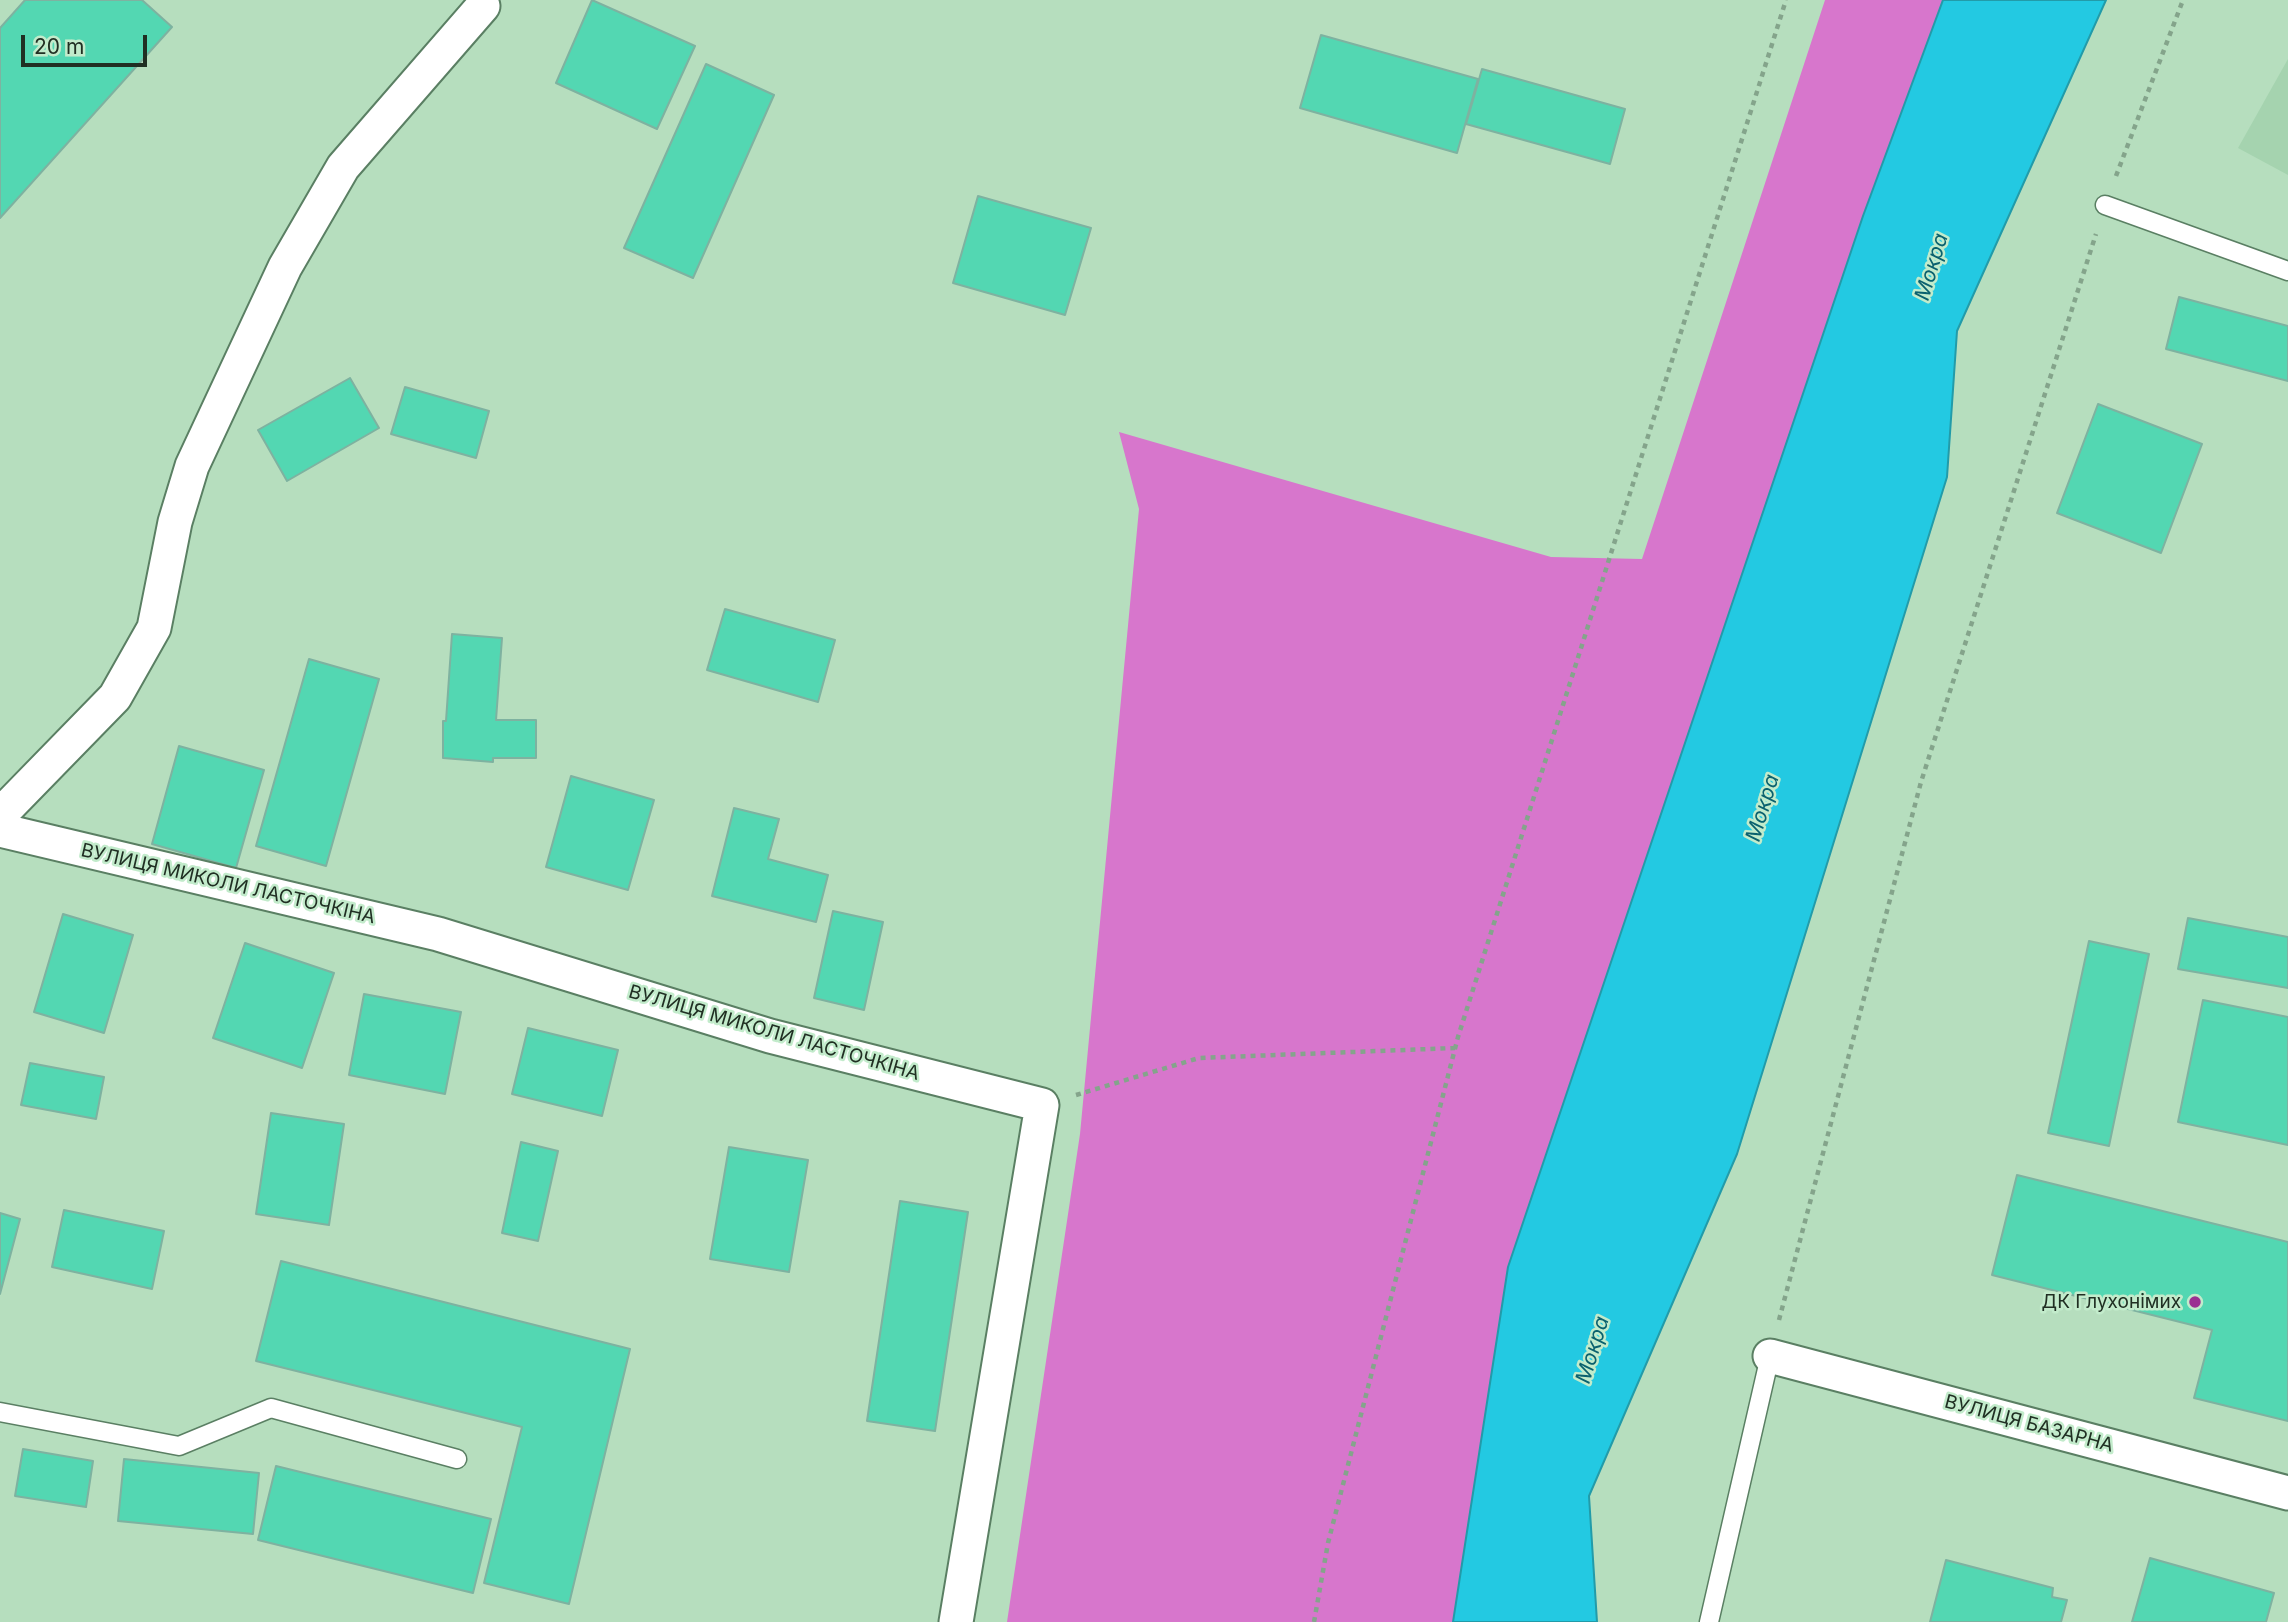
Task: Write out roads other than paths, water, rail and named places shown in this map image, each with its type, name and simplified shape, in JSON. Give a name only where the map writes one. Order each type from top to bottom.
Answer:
[{"type":"street","points":[[0,815],[115,697],[154,628],[176,522],[192,466],[285,267],[343,167],[482,6]]},
{"type":"street","name":"ВУЛИЦЯ МИКОЛИ ЛАСТОЧКІНА","points":[[0,830],[438,934],[770,1036],[1042,1105],[957,1622]]},
{"type":"street","name":"ВУЛИЦЯ БАЗАРНА","points":[[1770,1356],[2288,1493]]},
{"type":"lane","points":[[2105,205],[2288,271]]},
{"type":"lane","points":[[1709,1622],[1770,1356]]},
{"type":"lane","points":[[0,1412],[179,1446],[271,1408],[457,1459]]},
{"type":"water","name":"Мокра","points":[[1943,0],[2106,0],[1957,331],[1947,477],[1737,1154],[1589,1496],[1597,1622],[1453,1622],[1508,1267],[1863,216]]},
{"type":"place","name":"ДК Глухонімих","points":[[2195,1302]]}]
